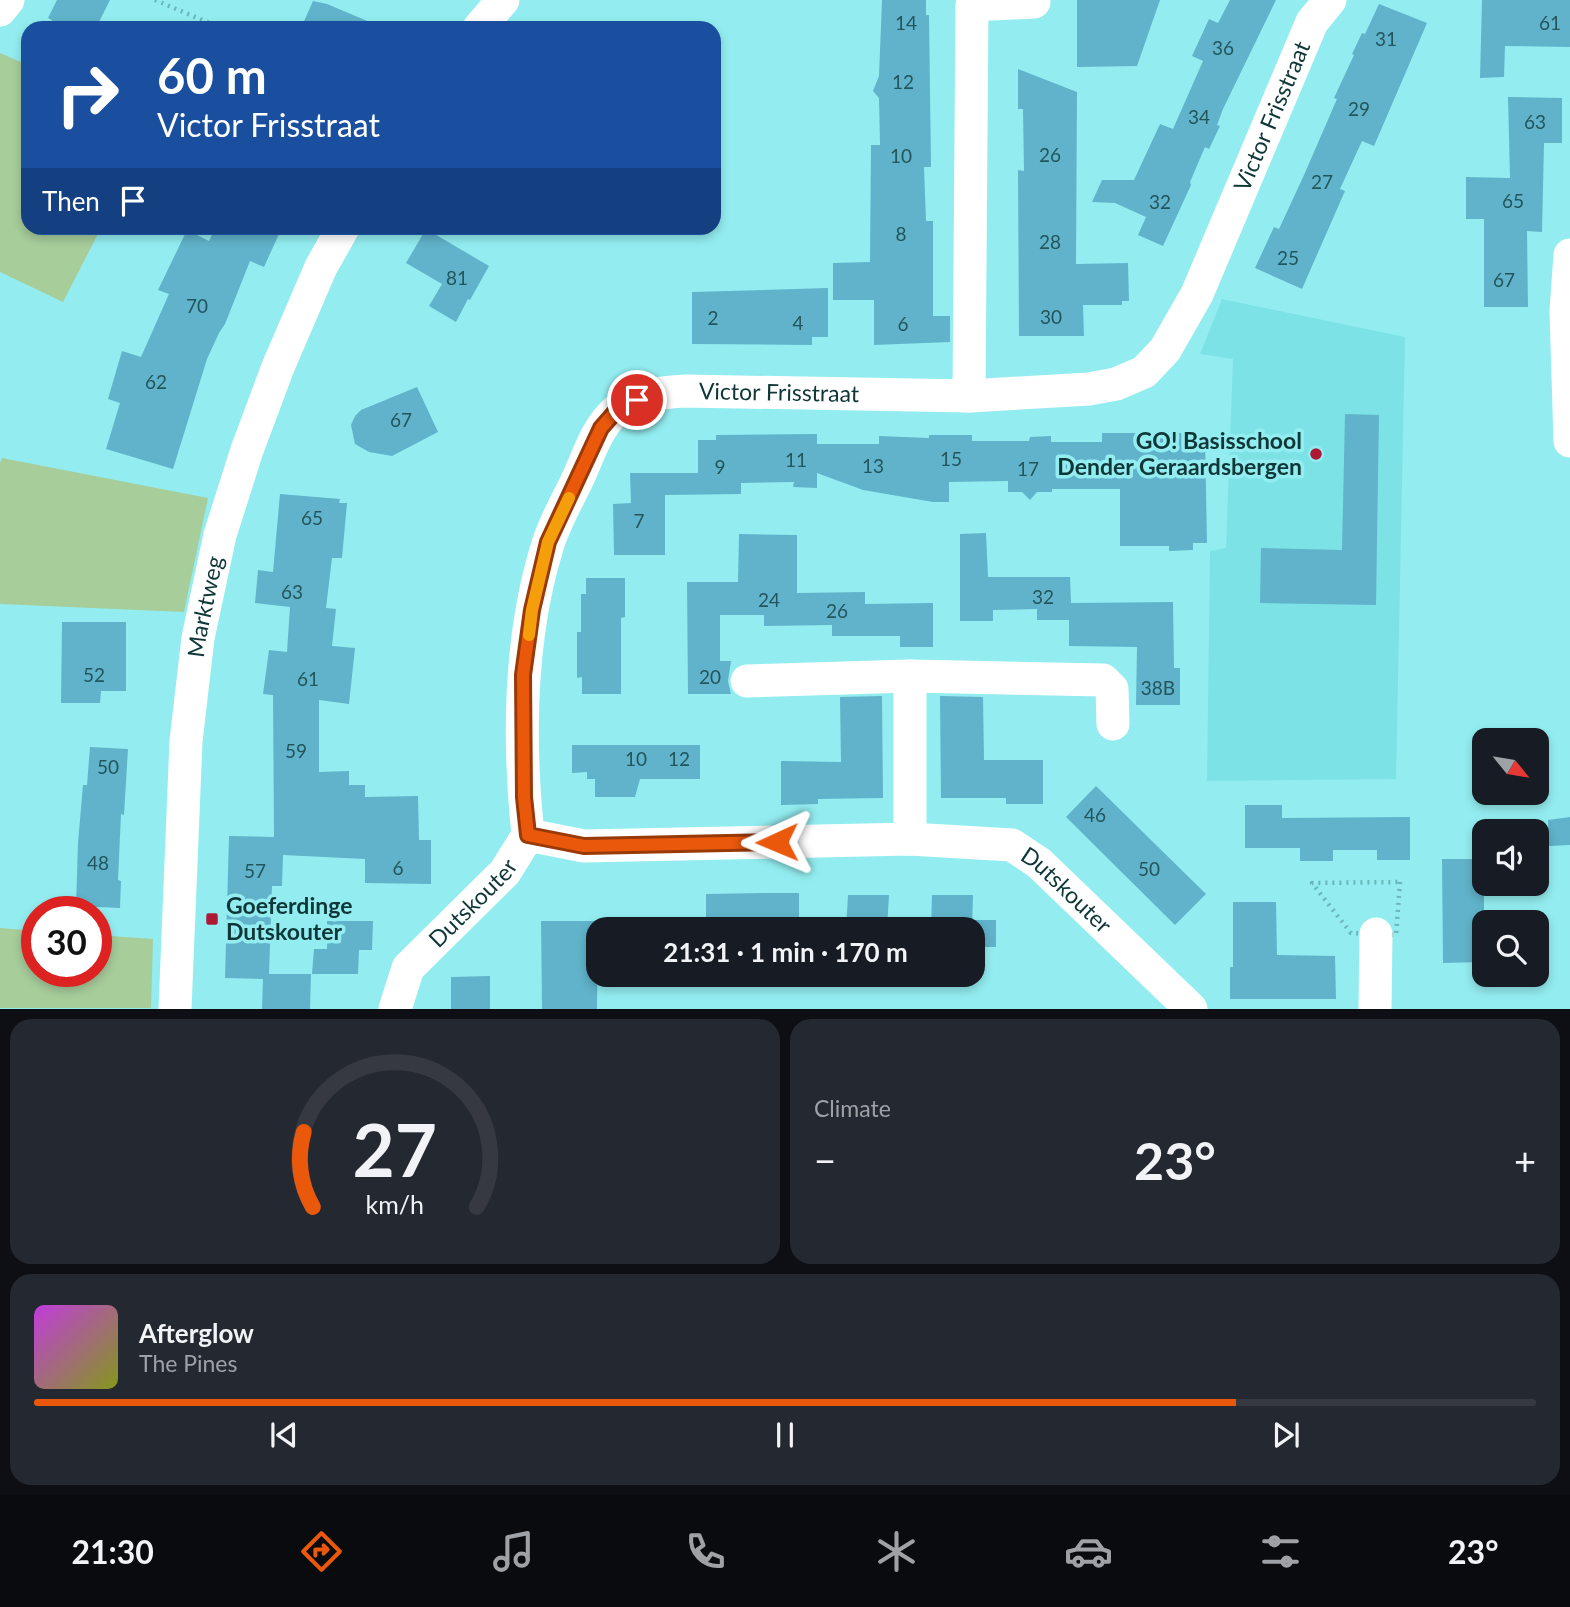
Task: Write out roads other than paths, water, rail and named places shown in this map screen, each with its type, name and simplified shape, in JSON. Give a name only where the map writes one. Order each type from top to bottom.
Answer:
[{"type":"street","points":[[0,10],[8,0]]},
{"type":"street","points":[[486,21],[503,0]]},
{"type":"street","name":"Victor Frisstraat","points":[[528,835],[524,797],[523,675],[532,610],[548,542],[601,428],[616,411],[657,393],[686,391],[969,396],[1089,389],[1116,384],[1144,372],[1165,350],[1197,294],[1312,22],[1330,0]]},
{"type":"street","points":[[969,396],[972,5],[1034,2]]},
{"type":"street","name":"Marktweg","points":[[175,1009],[186,741],[198,638],[209,586],[220,535],[251,438],[321,267],[339,235]]},
{"type":"street","points":[[1570,256],[1566,311],[1570,441]]},
{"type":"street","points":[[747,681],[910,676],[1103,680],[1112,690],[1113,724]]},
{"type":"street","points":[[910,676],[911,839]]},
{"type":"street","name":"Dutskouter","points":[[395,1009],[408,968],[505,872],[528,835],[584,846],[911,839],[1012,845],[1040,863],[1191,1009]]},
{"type":"street","points":[[1375,1009],[1376,934]]},
{"type":"place","name":"GO! Basisschool Dender Geraardsbergen","points":[[1316,454]]},
{"type":"place","name":"Goeferdinge Dutskouter","points":[[212,919]]}]
